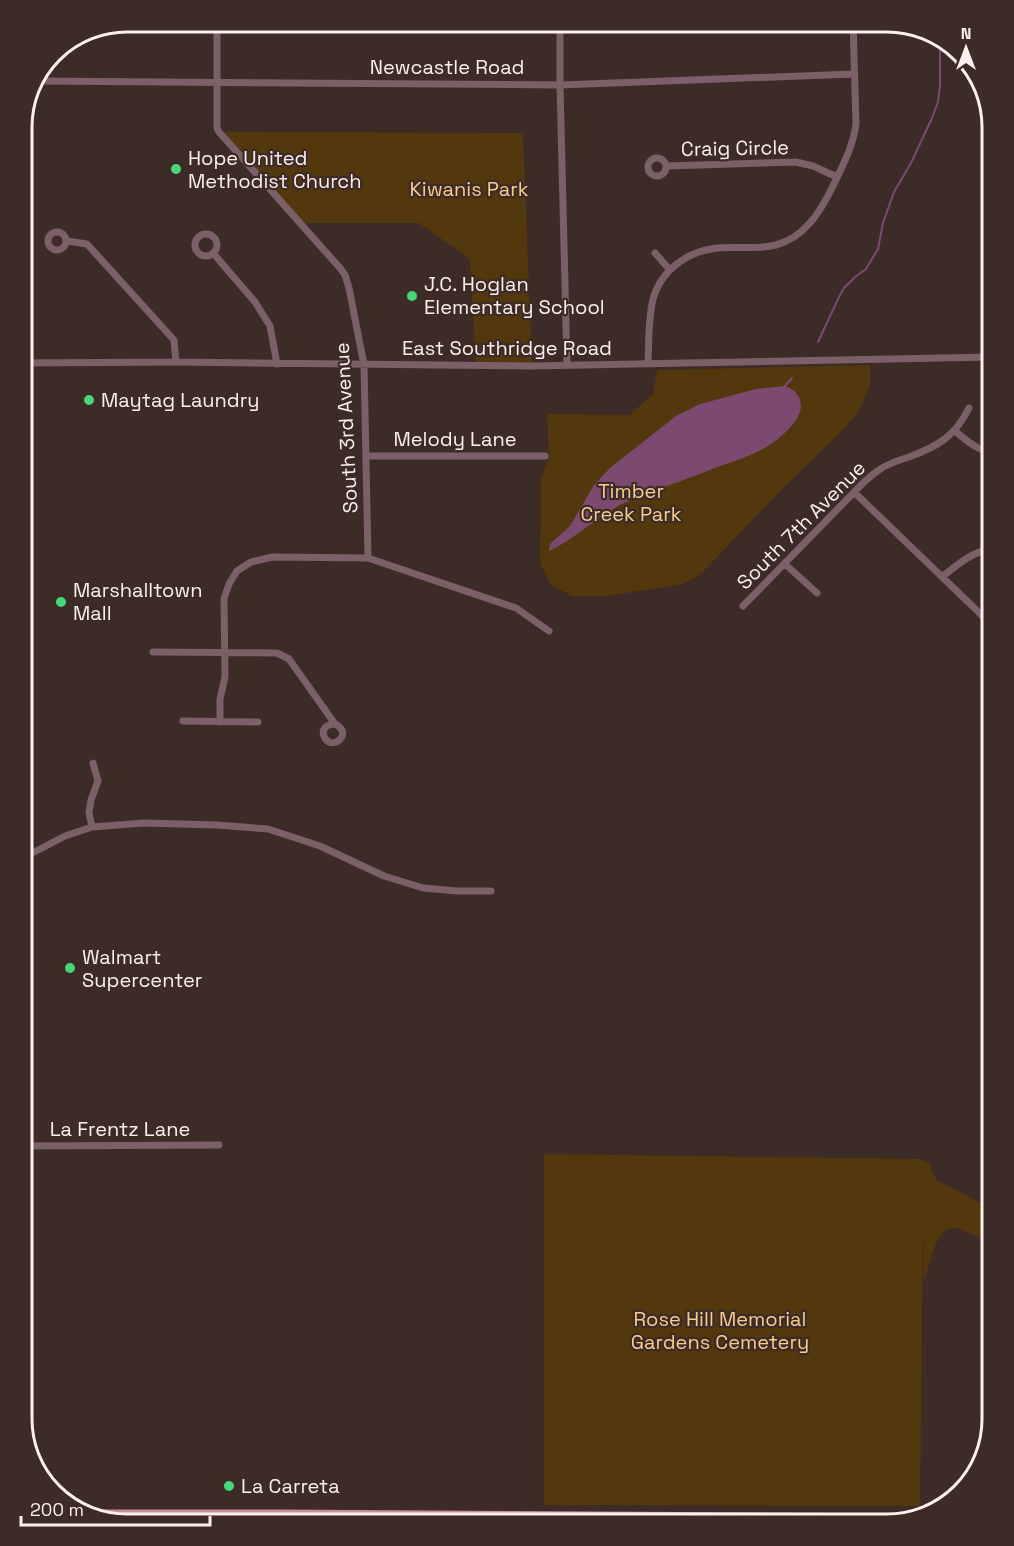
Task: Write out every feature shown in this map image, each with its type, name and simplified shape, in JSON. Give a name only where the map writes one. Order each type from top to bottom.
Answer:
[{"type":"main road","points":[[120,1514],[276,1514]]},
{"type":"street","name":"South 3rd Avenue","points":[[217,32],[216,121],[219,132],[345,275],[364,365],[368,558]]},
{"type":"street","points":[[560,32],[567,365]]},
{"type":"street","points":[[648,363],[654,297],[670,270],[690,255],[703,251],[778,244],[801,232],[817,215],[837,177],[855,134],[853,32]]},
{"type":"street","name":"Newcastle Road","points":[[43,81],[560,85],[854,74]]},
{"type":"street","name":"Craig Circle","points":[[666,166],[796,162],[813,166],[837,177]]},
{"type":"street","points":[[67,241],[87,244],[174,340],[176,362]]},
{"type":"street","points":[[213,253],[255,302],[270,326],[277,364]]},
{"type":"street","points":[[655,253],[670,270]]},
{"type":"street","name":"East Southridge Road","points":[[32,363],[567,365],[982,357]]},
{"type":"street","name":"South 7th Avenue","points":[[743,606],[854,492],[880,469],[941,442],[955,431],[969,408]]},
{"type":"street","points":[[955,431],[970,444],[982,450]]},
{"type":"street","name":"Melody Lane","points":[[366,456],[545,456]]},
{"type":"street","points":[[854,492],[982,615]]},
{"type":"street","points":[[942,577],[964,559],[982,550]]},
{"type":"street","points":[[220,722],[220,699],[225,677],[224,599],[237,571],[252,562],[272,557],[368,558],[516,608],[549,631]]},
{"type":"street","points":[[785,564],[817,593]]},
{"type":"street","points":[[153,652],[277,653],[290,659],[335,723]]},
{"type":"street","points":[[183,721],[258,722]]},
{"type":"street","points":[[93,764],[98,781],[89,813],[93,827]]},
{"type":"street","points":[[32,853],[65,836],[93,827],[144,823],[268,829],[320,846],[384,876],[423,888],[491,891]]},
{"type":"street","name":"La Frentz Lane","points":[[32,1146],[219,1145]]},
{"type":"green space","name":"Kiwanis Park","points":[[219,132],[523,133],[532,366],[476,365],[470,259],[419,223],[299,223]]},
{"type":"green space","name":"Timber Creek Park","points":[[870,365],[870,385],[859,411],[701,574],[683,584],[607,596],[572,596],[551,585],[540,564],[541,478],[549,457],[547,414],[629,415],[653,394],[657,370]]},
{"type":"green space","name":"Rose Hill Memorial Gardens Cemetery","points":[[544,1154],[923,1159],[924,1163],[931,1163],[932,1173],[938,1181],[982,1203],[982,1239],[958,1228],[950,1228],[944,1232],[935,1246],[924,1280],[923,1225],[920,1506],[544,1505]]},
{"type":"shaded area","points":[[785,386],[798,396],[801,402],[800,412],[787,431],[774,442],[748,456],[626,502],[549,551],[550,544],[570,526],[594,485],[610,468],[676,416],[700,404],[756,389]]},
{"type":"waterway","points":[[818,342],[844,288],[866,269],[878,249],[883,223],[894,192],[911,163],[938,102],[940,78]]},
{"type":"waterway","points":[[785,386],[792,378]]},
{"type":"place","name":"Hope United Methodist Church","points":[[176,169]]},
{"type":"place","name":"J.C. Hoglan Elementary School","points":[[412,296]]},
{"type":"place","name":"Maytag Laundry","points":[[89,400]]},
{"type":"place","name":"Marshalltown Mall","points":[[61,602]]},
{"type":"place","name":"Walmart Supercenter","points":[[70,968]]},
{"type":"place","name":"La Carreta","points":[[229,1486]]}]
